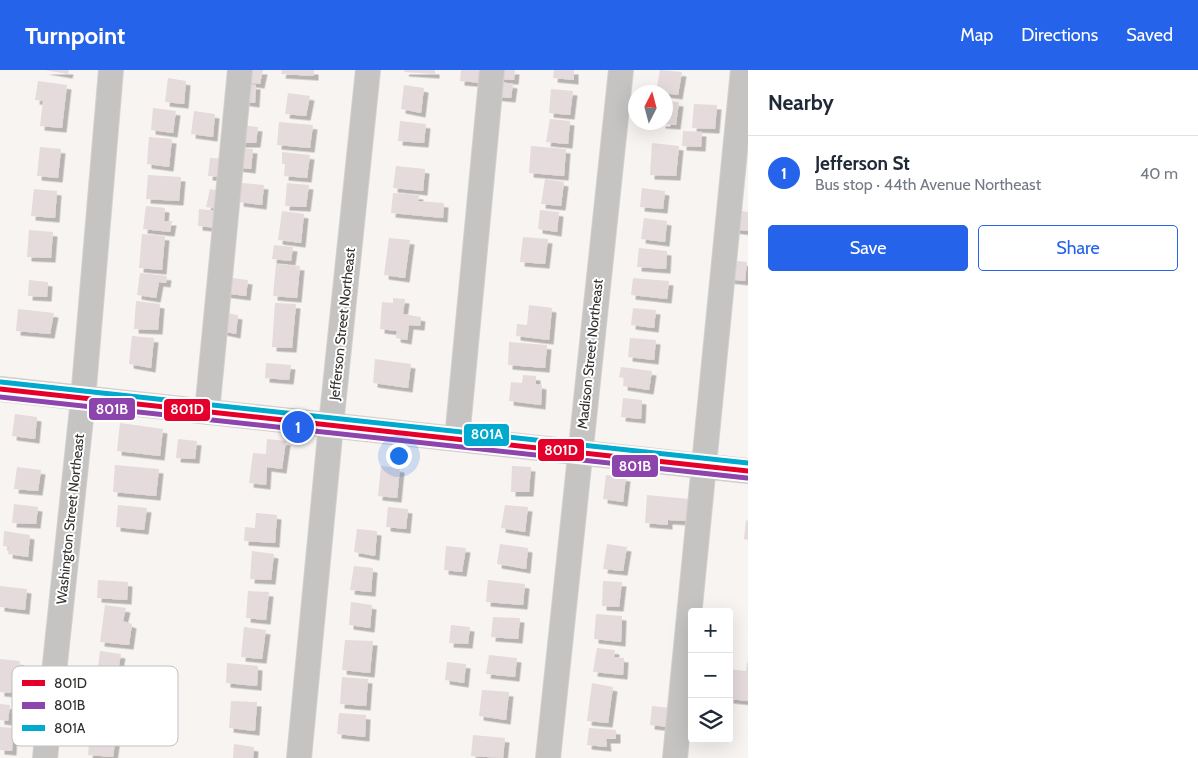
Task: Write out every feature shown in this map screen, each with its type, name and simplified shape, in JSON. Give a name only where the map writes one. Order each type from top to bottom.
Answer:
[{"type":"street","name":"Washington Street Northeast","points":[[55,666],[83,399],[111,70]]},
{"type":"street","points":[[207,412],[240,70]]},
{"type":"street","name":"Jefferson Street Northeast","points":[[299,758],[368,70]]},
{"type":"street","points":[[457,439],[492,70]]},
{"type":"street","name":"Madison Street Northeast","points":[[548,758],[621,70]]},
{"type":"street","points":[[675,758],[702,466],[743,70]]},
{"type":"street","points":[[0,390],[748,471]]},
{"type":"building","points":[[44,70],[69,70],[68,74]]},
{"type":"building","points":[[244,70],[263,70],[260,84],[243,82]]},
{"type":"building","points":[[282,70],[314,70],[314,76],[281,74]]},
{"type":"building","points":[[405,70],[435,70],[435,74],[404,72]]},
{"type":"building","points":[[461,70],[483,70],[482,83],[460,81]]},
{"type":"building","points":[[496,70],[515,70],[514,80],[495,79]]},
{"type":"building","points":[[554,70],[574,70],[574,80],[553,78]]},
{"type":"building","points":[[660,70],[682,72],[678,95],[673,94],[673,85],[657,85]]},
{"type":"building","points":[[168,78],[186,81],[184,104],[165,102]]},
{"type":"building","points":[[38,81],[67,85],[62,128],[40,126],[43,101],[35,100]]},
{"type":"building","points":[[495,81],[513,84],[511,98],[493,96]]},
{"type":"building","points":[[242,84],[256,85],[255,103],[241,101]]},
{"type":"building","points":[[404,85],[424,88],[421,113],[401,109]]},
{"type":"building","points":[[551,89],[573,91],[570,115],[549,113]]},
{"type":"building","points":[[288,93],[310,96],[306,116],[285,114]]},
{"type":"building","points":[[673,102],[679,102],[676,125],[673,125]]},
{"type":"building","points":[[694,104],[717,105],[715,129],[692,128]]},
{"type":"building","points":[[153,108],[176,111],[173,133],[151,130]]},
{"type":"building","points":[[194,111],[215,114],[213,137],[191,134]]},
{"type":"building","points":[[550,119],[570,121],[568,144],[546,142]]},
{"type":"building","points":[[400,121],[426,124],[424,143],[398,141]]},
{"type":"building","points":[[279,122],[313,125],[310,148],[277,145]]},
{"type":"building","points":[[239,125],[258,127],[256,143],[239,143]]},
{"type":"building","points":[[683,131],[702,132],[701,147],[682,146]]},
{"type":"building","points":[[149,137],[172,139],[169,167],[147,164]]},
{"type":"building","points":[[652,143],[679,146],[676,176],[650,175]]},
{"type":"building","points":[[531,146],[566,149],[564,176],[529,173]]},
{"type":"building","points":[[40,147],[61,149],[58,178],[37,176]]},
{"type":"building","points":[[237,148],[253,149],[251,169],[235,167]]},
{"type":"building","points":[[282,152],[310,155],[307,178],[284,176],[285,164],[282,164]]},
{"type":"building","points":[[210,158],[224,159],[223,177],[208,176]]},
{"type":"building","points":[[396,166],[425,169],[423,191],[393,188]]},
{"type":"building","points":[[148,175],[181,177],[179,201],[146,199]]},
{"type":"building","points":[[545,179],[564,182],[561,206],[541,204]]},
{"type":"building","points":[[242,183],[264,185],[262,205],[239,202]]},
{"type":"building","points":[[287,183],[309,185],[306,207],[285,206]]},
{"type":"building","points":[[642,188],[665,191],[663,209],[640,207]]},
{"type":"building","points":[[34,189],[57,191],[55,218],[31,216]]},
{"type":"building","points":[[210,189],[222,191],[219,209],[206,207]]},
{"type":"building","points":[[393,193],[419,195],[418,201],[444,203],[443,218],[391,213]]},
{"type":"building","points":[[146,206],[165,208],[164,221],[172,221],[170,232],[143,229]]},
{"type":"building","points":[[199,209],[219,211],[217,228],[198,226]]},
{"type":"building","points":[[540,210],[559,212],[557,232],[538,229]]},
{"type":"building","points":[[734,210],[748,212],[748,231],[732,229]]},
{"type":"building","points":[[282,211],[304,214],[301,243],[278,240]]},
{"type":"building","points":[[644,218],[667,221],[665,242],[641,239]]},
{"type":"building","points":[[29,230],[53,232],[51,258],[27,257]]},
{"type":"building","points":[[142,234],[165,236],[162,270],[139,268]]},
{"type":"building","points":[[523,237],[548,239],[545,264],[520,262]]},
{"type":"building","points":[[389,238],[410,240],[405,278],[384,275]]},
{"type":"building","points":[[274,245],[293,247],[291,261],[272,259]]},
{"type":"building","points":[[639,248],[667,251],[666,269],[637,267]]},
{"type":"building","points":[[729,260],[747,262],[745,281],[726,279]]},
{"type":"building","points":[[276,264],[300,266],[297,298],[273,296]]},
{"type":"building","points":[[140,273],[167,276],[166,283],[159,282],[156,298],[137,295]]},
{"type":"building","points":[[224,277],[248,280],[246,296],[222,293]]},
{"type":"building","points":[[633,278],[669,281],[667,299],[631,295]]},
{"type":"building","points":[[29,280],[48,282],[47,297],[28,296]]},
{"type":"building","points":[[393,298],[405,299],[403,314],[421,317],[420,326],[409,325],[407,340],[396,338],[397,331],[380,329],[382,302],[393,303]]},
{"type":"building","points":[[136,301],[160,304],[158,330],[134,329]]},
{"type":"building","points":[[275,303],[296,304],[292,348],[272,347]]},
{"type":"building","points":[[529,305],[552,308],[549,340],[516,336],[517,324],[527,325]]},
{"type":"building","points":[[633,308],[656,310],[654,328],[631,325]]},
{"type":"building","points":[[18,309],[54,313],[50,334],[16,331]]},
{"type":"building","points":[[225,313],[238,315],[236,334],[222,331]]},
{"type":"building","points":[[132,336],[154,338],[151,368],[129,364]]},
{"type":"building","points":[[630,338],[656,340],[654,360],[628,357]]},
{"type":"building","points":[[509,342],[547,345],[545,368],[508,365]]},
{"type":"building","points":[[375,359],[411,364],[408,388],[373,383]]},
{"type":"building","points":[[266,363],[291,365],[289,380],[265,378]]},
{"type":"building","points":[[621,367],[652,371],[649,390],[623,386],[624,378],[619,377]]},
{"type":"building","points":[[523,375],[536,376],[536,384],[542,385],[541,405],[509,401],[511,382],[522,383]]},
{"type":"building","points":[[623,398],[642,400],[641,419],[621,417]]},
{"type":"building","points":[[15,414],[37,417],[35,439],[12,436]]},
{"type":"building","points":[[120,423],[163,429],[160,456],[117,451]]},
{"type":"building","points":[[178,439],[197,441],[195,459],[176,458]]},
{"type":"building","points":[[267,439],[286,441],[282,469],[267,467],[266,485],[249,483],[253,453],[266,454]]},
{"type":"building","points":[[115,465],[159,469],[156,496],[113,492]]},
{"type":"building","points":[[381,466],[400,468],[397,498],[378,496]]},
{"type":"building","points":[[512,466],[531,467],[529,492],[511,492]]},
{"type":"building","points":[[17,467],[41,470],[38,491],[14,489]]},
{"type":"building","points":[[606,475],[626,477],[623,502],[603,499]]},
{"type":"building","points":[[647,495],[689,499],[687,521],[668,520],[668,525],[645,523]]},
{"type":"building","points":[[14,504],[38,507],[36,524],[12,523]]},
{"type":"building","points":[[118,505],[147,508],[144,530],[116,527]]},
{"type":"building","points":[[505,505],[528,507],[525,532],[501,528]]},
{"type":"building","points":[[388,507],[408,509],[406,529],[386,527]]},
{"type":"building","points":[[256,513],[277,515],[275,543],[244,541],[245,527],[255,528]]},
{"type":"building","points":[[746,520],[748,521],[748,540],[744,539]]},
{"type":"building","points":[[357,529],[377,531],[375,556],[354,552]]},
{"type":"building","points":[[4,531],[30,535],[28,557],[8,554],[9,547],[3,546]]},
{"type":"building","points":[[500,544],[528,548],[526,569],[497,564]]},
{"type":"building","points":[[607,544],[627,547],[623,571],[603,569]]},
{"type":"building","points":[[446,546],[466,548],[462,572],[444,570]]},
{"type":"building","points":[[252,551],[274,554],[271,580],[250,579]]},
{"type":"building","points":[[354,566],[373,568],[371,592],[350,590]]},
{"type":"building","points":[[98,580],[128,582],[127,600],[97,598]]},
{"type":"building","points":[[488,580],[525,584],[523,605],[486,602]]},
{"type":"building","points":[[603,581],[622,582],[619,607],[602,606]]},
{"type":"building","points":[[0,586],[27,589],[25,610],[0,607]]},
{"type":"building","points":[[248,591],[269,592],[266,620],[246,618]]},
{"type":"building","points":[[351,602],[372,605],[370,628],[349,625]]},
{"type":"building","points":[[105,605],[126,608],[123,621],[132,624],[129,645],[100,642]]},
{"type":"building","points":[[596,614],[622,616],[621,642],[594,639]]},
{"type":"building","points":[[493,617],[520,618],[518,639],[491,637]]},
{"type":"building","points":[[451,625],[470,627],[468,644],[449,643]]},
{"type":"building","points":[[244,627],[266,630],[262,659],[241,657]]},
{"type":"building","points":[[345,640],[373,641],[370,673],[342,670]]},
{"type":"building","points":[[597,648],[615,650],[614,657],[624,658],[623,675],[593,672]]},
{"type":"building","points":[[100,651],[121,654],[119,666],[98,666]]},
{"type":"building","points":[[489,655],[517,658],[515,677],[486,674]]},
{"type":"building","points":[[0,659],[20,661],[19,666],[12,666],[11,693],[0,692]]},
{"type":"building","points":[[447,662],[466,664],[464,683],[445,680]]},
{"type":"building","points":[[747,662],[748,701],[733,699],[733,669],[746,671]]},
{"type":"building","points":[[227,663],[258,666],[257,686],[226,683]]},
{"type":"building","points":[[342,677],[368,679],[366,706],[340,704]]},
{"type":"building","points":[[592,683],[613,687],[608,723],[587,721]]},
{"type":"building","points":[[482,690],[509,692],[506,720],[479,716]]},
{"type":"building","points":[[231,701],[257,702],[255,731],[229,728]]},
{"type":"building","points":[[0,704],[10,705],[8,721],[0,720]]},
{"type":"building","points":[[652,706],[671,708],[669,727],[650,725]]},
{"type":"building","points":[[339,713],[366,715],[365,737],[337,734]]},
{"type":"building","points":[[0,727],[12,728],[12,751],[0,750]]},
{"type":"building","points":[[589,728],[616,730],[616,739],[606,739],[607,747],[587,745]]},
{"type":"building","points":[[473,735],[505,738],[503,758],[471,756]]},
{"type":"building","points":[[234,744],[254,747],[253,758],[233,758]]},
{"type":"building","points":[[89,746],[115,746],[113,757],[88,755]]},
{"type":"transit line","name":"801A","points":[[1,382],[748,463]]},
{"type":"transit line","name":"801D","points":[[0,389],[748,471]]},
{"type":"transit line","name":"801B","points":[[0,397],[747,478]]},
{"type":"place","name":"Jefferson St","points":[[298,427]]}]
